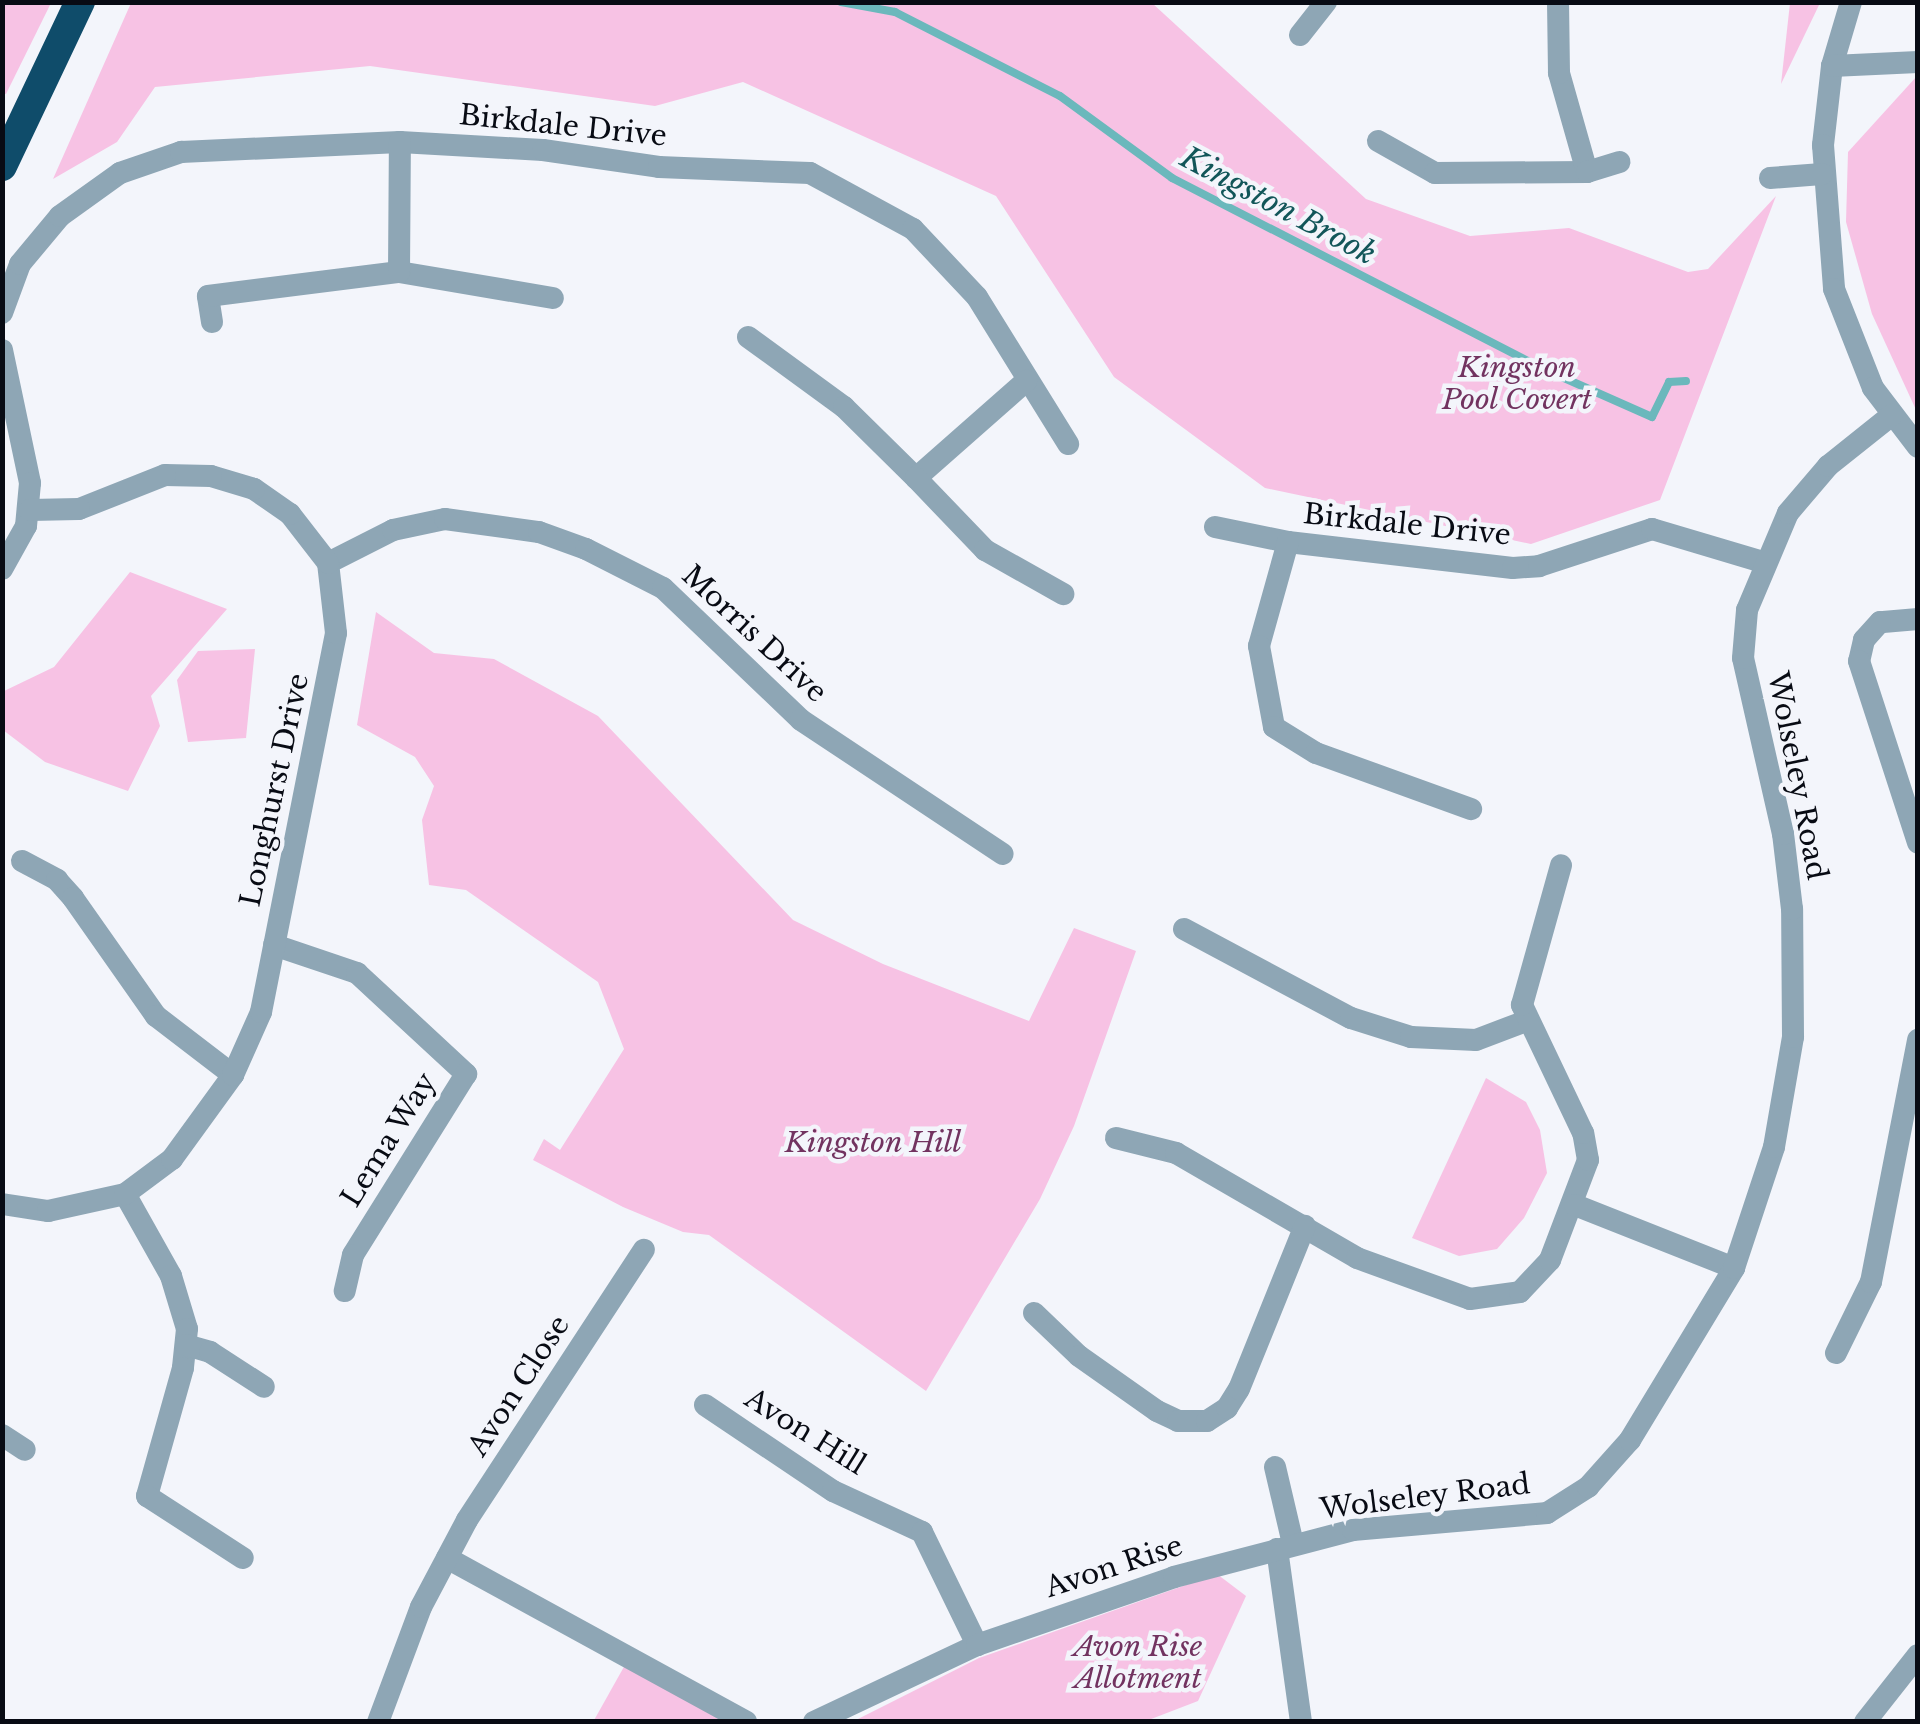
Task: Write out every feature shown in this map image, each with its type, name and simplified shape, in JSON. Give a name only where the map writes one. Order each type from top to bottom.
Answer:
[{"type":"highway","points":[[2,166],[80,2]]},
{"type":"street","points":[[1300,35],[1326,2]]},
{"type":"street","points":[[1558,2],[1559,73],[1586,172]]},
{"type":"street","points":[[1851,2],[1832,66],[1822,174],[1834,289],[1873,388],[1918,448]]},
{"type":"street","points":[[1832,66],[1918,62]]},
{"type":"street","points":[[1378,141],[1435,173],[1586,172],[1620,162]]},
{"type":"street","points":[[399,272],[400,142]]},
{"type":"street","name":"Birkdale Drive","points":[[2,313],[20,264],[60,216],[90,190],[149,160],[181,152],[400,142],[810,173],[912,229],[977,297],[1068,444]]},
{"type":"street","points":[[1770,178],[1822,174]]},
{"type":"street","points":[[212,322],[208,296],[399,272],[553,298]]},
{"type":"street","points":[[748,337],[844,407],[984,550],[1063,594]]},
{"type":"street","points":[[2,350],[27,457],[30,510],[2,569]]},
{"type":"street","points":[[916,478],[1026,381]]},
{"type":"street","name":"Wolseley Road","points":[[1285,1547],[1353,1530],[1526,1518],[1568,1502],[1630,1440],[1734,1268],[1774,1147],[1795,1004],[1783,834],[1743,658],[1747,610],[1763,562],[1806,490],[1892,415]]},
{"type":"street","name":"Longhurst Drive","points":[[2,1204],[48,1211],[125,1194],[172,1158],[233,1074],[261,1012],[332,664],[337,604],[328,563],[307,532],[271,499],[211,476],[164,475],[78,510],[30,510]]},
{"type":"street","name":"Morris Drive","points":[[328,563],[393,530],[445,520],[539,532],[586,549],[663,588],[801,720],[1003,854]]},
{"type":"street","name":"Birkdale Drive","points":[[1215,527],[1288,542],[1513,568],[1540,566],[1652,529],[1763,562]]},
{"type":"street","points":[[1288,542],[1259,646],[1274,727],[1316,754],[1470,809]]},
{"type":"street","points":[[1918,619],[1880,622],[1864,640],[1859,660],[1918,843]]},
{"type":"street","points":[[22,861],[57,880],[73,898],[156,1016],[233,1074]]},
{"type":"street","points":[[1116,1138],[1176,1153],[1357,1258],[1489,1300],[1520,1292],[1536,1280],[1575,1205],[1588,1160],[1583,1133],[1526,1022],[1522,984],[1561,865]]},
{"type":"street","points":[[1184,929],[1380,1029],[1442,1042],[1476,1040],[1526,1022]]},
{"type":"street","name":"Lema Way","points":[[274,945],[357,973],[466,1074],[352,1255],[345,1291]]},
{"type":"street","points":[[1836,1353],[1871,1282],[1918,1040]]},
{"type":"street","points":[[125,1194],[172,1276],[186,1345],[146,1496],[243,1558]]},
{"type":"street","points":[[1575,1205],[1734,1268]]},
{"type":"street","points":[[1034,1313],[1080,1356],[1158,1411],[1178,1421],[1206,1421],[1227,1408],[1239,1389],[1305,1226]]},
{"type":"street","name":"Avon Close","points":[[447,1558],[644,1250]]},
{"type":"street","points":[[186,1345],[210,1352],[264,1387]]},
{"type":"street","name":"Avon Hill","points":[[705,1405],[833,1491],[895,1514],[922,1532],[978,1646]]},
{"type":"street","points":[[2,1435],[25,1450]]},
{"type":"street","points":[[1276,1467],[1301,1722]]},
{"type":"street","name":"Avon Rise","points":[[814,1722],[978,1646],[1174,1577],[1285,1547]]},
{"type":"street","points":[[378,1722],[447,1558],[746,1722]]},
{"type":"street","points":[[1865,1722],[1918,1655]]},
{"type":"green space","points":[[2,3],[51,3],[6,94],[2,93]]},
{"type":"green space","name":"Kingston Pool Covert","points":[[131,3],[1152,3],[1366,199],[1470,236],[1569,228],[1688,272],[1708,269],[1776,196],[1660,500],[1531,544],[1265,488],[1114,377],[996,196],[743,82],[655,106],[370,66],[155,87],[117,142],[53,179]]},
{"type":"green space","points":[[1790,3],[1820,3],[1781,84]]},
{"type":"green space","points":[[1918,76],[1917,412],[1872,314],[1846,222],[1848,152]]},
{"type":"green space","points":[[130,572],[227,609],[151,696],[160,726],[128,791],[45,762],[3,730],[2,692],[54,667]]},
{"type":"green space","name":"Kingston Hill","points":[[376,612],[434,653],[494,659],[598,716],[793,920],[883,964],[1029,1021],[1074,928],[1136,951],[1074,1126],[1040,1199],[926,1391],[709,1235],[683,1232],[623,1207],[533,1160],[544,1139],[560,1150],[624,1049],[598,982],[466,890],[429,885],[422,820],[434,786],[415,757],[357,725]]},
{"type":"green space","points":[[255,649],[246,738],[188,742],[177,680],[198,651]]},
{"type":"green space","points":[[1486,1078],[1526,1102],[1540,1130],[1547,1173],[1524,1218],[1497,1249],[1459,1256],[1412,1238]]},
{"type":"green space","name":"Avon Rise Allotment","points":[[1217,1574],[1246,1596],[1198,1701],[1146,1721],[852,1722],[979,1658]]},
{"type":"green space","points":[[625,1665],[733,1722],[593,1722]]},
{"type":"waterway","name":"Kingston Brook","points":[[841,2],[895,12],[1060,96],[1172,178],[1546,370],[1652,417],[1669,382],[1686,381]]}]
